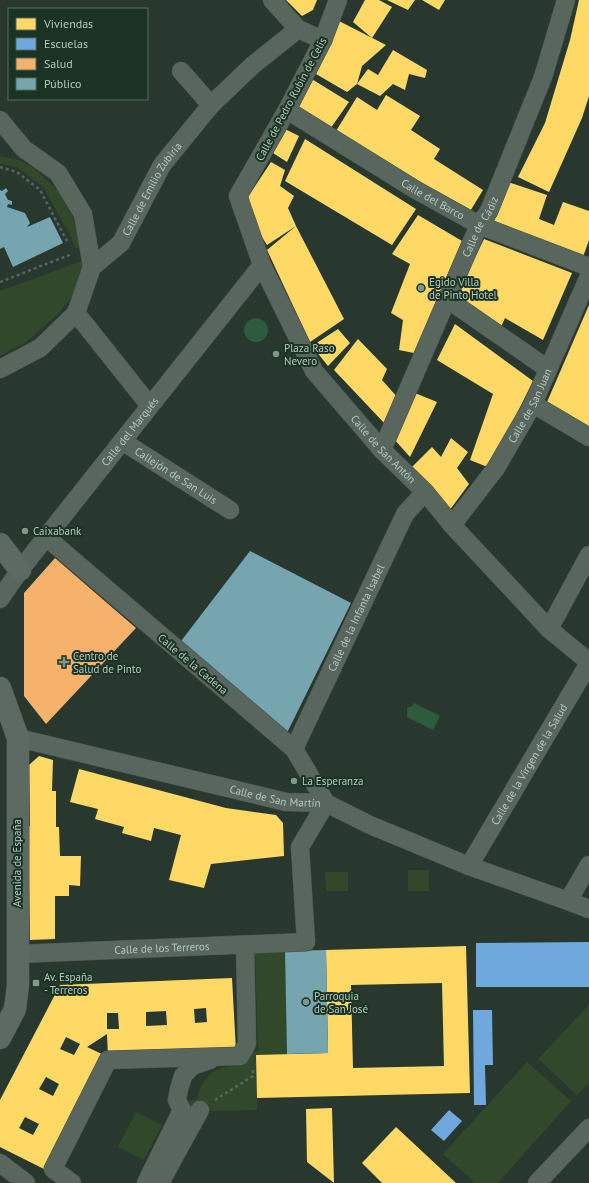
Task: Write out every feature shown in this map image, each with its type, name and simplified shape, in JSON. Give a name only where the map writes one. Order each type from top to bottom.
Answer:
[{"type":"street","points":[[272,0],[298,29],[323,40]]},
{"type":"street","name":"Calle de Pedro Rubín de Celis","points":[[238,196],[287,110],[323,40],[338,0]]},
{"type":"street","name":"Calle de Cádiz","points":[[382,450],[478,225],[489,211],[543,77],[566,0]]},
{"type":"street","name":"Calle de Emilio Zubiria","points":[[91,259],[121,243],[162,165],[211,105],[253,65],[298,29]]},
{"type":"street","points":[[181,71],[211,105]]},
{"type":"street","name":"Calle del Barco","points":[[287,110],[416,190],[478,225],[589,267]]},
{"type":"street","points":[[0,120],[24,149],[58,174],[83,214],[91,259],[76,313],[40,348],[0,369]]},
{"type":"street","points":[[0,143],[24,149]]},
{"type":"street","name":"Calle de San Antón","points":[[238,196],[262,265],[314,371],[382,450],[426,492],[452,525],[549,628],[589,662]]},
{"type":"street","name":"Calle del Marqués","points":[[0,599],[20,570],[262,265]]},
{"type":"street","name":"Calle de San Juan","points":[[452,525],[496,468],[532,404],[589,276]]},
{"type":"street","points":[[446,299],[548,369]]},
{"type":"street","points":[[76,313],[150,406]]},
{"type":"street","points":[[532,404],[589,437]]},
{"type":"street","name":"Callejón de San Luis","points":[[122,441],[230,510]]},
{"type":"street","name":"Calle de la Infanta Isabel","points":[[294,749],[405,514],[426,492]]},
{"type":"street","name":"Calle de la Cadena","points":[[46,537],[294,749],[326,802]]},
{"type":"street","points":[[0,544],[20,570]]},
{"type":"street","points":[[549,628],[589,554]]},
{"type":"street","name":"Calle de la Virgen de la Salud","points":[[469,866],[589,662]]},
{"type":"street","name":"Avenida de España","points":[[0,688],[18,738],[18,985],[15,1009],[0,1038]]},
{"type":"street","name":"Calle de San Martín","points":[[18,738],[286,802],[326,802],[370,826],[469,866],[568,900],[589,909]]},
{"type":"street","name":"Calle de los Terreros","points":[[17,954],[306,942],[300,847],[326,802]]},
{"type":"street","points":[[568,900],[589,865]]},
{"type":"street","points":[[72,1183],[54,1169],[108,1060],[240,1056],[250,1048],[244,944]]},
{"type":"street","points":[[146,1183],[182,1110],[177,1100],[183,1076],[192,1066],[222,1057]]},
{"type":"street","points":[[160,1183],[200,1110]]},
{"type":"street","points":[[537,1183],[589,1128]]},
{"type":"street","points":[[0,1163],[26,1183]]},
{"type":"path","points":[[0,167],[17,172],[40,190],[67,239],[72,254]]},
{"type":"path","points":[[0,282],[72,254],[91,259]]},
{"type":"path","points":[[200,1110],[253,1076],[250,1048]]},
{"type":"shaded area","points":[[0,156],[19,160],[34,168],[56,189],[69,206],[83,247],[75,248],[71,237],[44,188],[19,168],[0,163]]},
{"type":"shaded area","points":[[82,261],[82,270],[74,294],[58,314],[26,342],[0,356],[0,291]]},
{"type":"shaded area","points":[[256,318],[261,319],[267,325],[267,335],[261,341],[256,342],[251,341],[245,335],[244,330],[245,325],[251,319]]},
{"type":"shaded area","points":[[414,703],[440,716],[433,730],[407,717],[407,708],[412,706]]},
{"type":"shaded area","points":[[408,870],[429,870],[429,891],[408,891]]},
{"type":"shaded area","points":[[325,872],[348,872],[348,891],[326,891]]},
{"type":"shaded area","points":[[255,951],[285,951],[287,1054],[256,1055],[257,1110],[205,1111],[192,1108],[189,1101],[197,1099],[203,1083],[213,1072],[235,1065],[244,1065],[244,1059],[249,1052],[258,1051]]},
{"type":"shaded area","points":[[589,1005],[589,1083],[577,1095],[538,1059]]},
{"type":"shaded area","points":[[527,1062],[571,1101],[498,1183],[475,1183],[443,1154]]},
{"type":"shaded area","points":[[136,1112],[162,1125],[144,1160],[118,1147]]},
{"type":"building: Viviendas","points":[[286,0],[317,0],[313,10],[302,16]]},
{"type":"building: Viviendas","points":[[365,0],[379,0],[392,7],[372,38],[353,22]]},
{"type":"building: Viviendas","points":[[387,0],[415,0],[408,10]]},
{"type":"building: Viviendas","points":[[422,0],[445,0],[439,10]]},
{"type":"building: Viviendas","points":[[579,0],[589,0],[589,96],[582,118],[549,192],[518,177],[545,123],[570,40]]},
{"type":"building: Viviendas","points":[[339,21],[386,45],[362,66],[357,84],[347,92],[316,74]]},
{"type":"building: Viviendas","points":[[393,50],[427,70],[425,78],[409,74],[405,90],[393,84],[380,96],[357,84],[368,69],[378,75]]},
{"type":"building: Viviendas","points":[[310,78],[349,102],[330,129],[296,106]]},
{"type":"building: Viviendas","points":[[386,95],[420,116],[411,130],[440,149],[434,159],[483,190],[469,213],[336,131],[357,97],[377,110]]},
{"type":"building: Viviendas","points":[[283,128],[299,136],[287,162],[273,153]]},
{"type":"building: Viviendas","points":[[305,139],[416,209],[392,245],[285,181]]},
{"type":"building: Viviendas","points":[[271,162],[285,170],[280,186],[294,196],[288,208],[296,226],[267,245],[242,206]]},
{"type":"building: Viviendas","points":[[508,182],[547,195],[539,219],[554,225],[563,202],[589,211],[589,240],[583,257],[493,224]]},
{"type":"building: Viviendas","name":"Egido Villa de Pinto Hotel","points":[[418,215],[462,241],[414,353],[399,350],[403,320],[391,313],[410,264],[392,254]]},
{"type":"building: Viviendas","points":[[296,226],[344,319],[310,342],[267,250]]},
{"type":"building: Viviendas","points":[[484,239],[572,273],[543,340],[505,318],[501,327],[455,299]]},
{"type":"building: Viviendas","points":[[589,305],[589,428],[547,402]]},
{"type":"building: Viviendas","points":[[455,324],[533,381],[490,468],[470,460],[493,394],[437,360]]},
{"type":"building: Viviendas","points":[[338,329],[350,343],[328,366],[312,346]]},
{"type":"building: Viviendas","points":[[358,339],[387,369],[382,380],[399,399],[386,425],[334,370]]},
{"type":"building: Viviendas","points":[[415,393],[437,402],[410,457],[394,439]]},
{"type":"building: Viviendas","points":[[451,438],[468,452],[457,468],[469,484],[449,511],[411,468],[432,447],[441,457]]},
{"type":"building: Viviendas","points":[[39,756],[53,760],[52,791],[56,791],[56,827],[59,827],[60,856],[81,856],[80,886],[69,885],[69,896],[55,896],[55,939],[30,940],[28,826],[30,826],[29,765]]},
{"type":"building: Viviendas","points":[[79,769],[226,808],[276,815],[283,823],[284,856],[211,864],[204,888],[169,880],[181,835],[154,828],[151,841],[122,833],[124,827],[95,819],[98,809],[70,802]]},
{"type":"building: Viviendas","points":[[466,946],[470,1093],[257,1098],[256,1055],[328,1053],[326,950]],"holes":[[[442,983],[444,1066],[353,1068],[351,985]]]},
{"type":"building: Viviendas","points":[[232,978],[236,1051],[108,1057],[107,1034],[87,1047],[106,1056],[48,1171],[0,1147],[0,1100],[60,985]],"holes":[[[206,1008],[207,1022],[195,1023],[194,1009]],[[166,1011],[167,1025],[146,1026],[146,1012]],[[107,1013],[118,1013],[119,1029],[107,1029]],[[66,1037],[80,1044],[74,1055],[60,1049]],[[46,1077],[59,1084],[53,1096],[39,1089]],[[25,1117],[39,1124],[33,1135],[19,1128]]]},
{"type":"building: Viviendas","points":[[332,1108],[334,1183],[307,1162],[306,1109]]},
{"type":"building: Viviendas","points":[[396,1127],[456,1183],[382,1183],[362,1163]]},
{"type":"building: Escuelas","points":[[589,942],[589,987],[476,987],[476,943]]},
{"type":"building: Escuelas","points":[[473,1010],[492,1010],[493,1065],[485,1065],[486,1105],[474,1105]]},
{"type":"building: Escuelas","points":[[449,1110],[462,1121],[444,1141],[431,1130]]},
{"type":"building: Salud","name":"Centro de Salud de Pinto","points":[[55,558],[136,628],[46,724],[24,696],[24,593]]},
{"type":"building: Público","points":[[6,188],[8,191],[5,194],[8,200],[12,201],[12,205],[8,204],[7,207],[25,213],[30,223],[27,227],[50,217],[63,243],[13,267],[4,247],[0,249],[0,190],[2,191]]},
{"type":"building: Público","points":[[250,551],[351,603],[285,737],[178,645]]},
{"type":"building: Público","name":"Parroquia de San José","points":[[326,950],[328,1053],[287,1054],[285,951]]},
{"type":"place","name":"Egido Villa de Pinto Hotel","points":[[421,288]]},
{"type":"place","name":"Plaza Raso Nevero","points":[[276,354]]},
{"type":"place","name":"Caixabank","points":[[25,531]]},
{"type":"place","name":"Centro de Salud de Pinto","points":[[64,662]]},
{"type":"place","name":"La Esperanza","points":[[294,781]]},
{"type":"place","name":"Av. España - Terreros","points":[[36,983]]},
{"type":"place","name":"Parroquia de San José","points":[[306,1002]]}]
